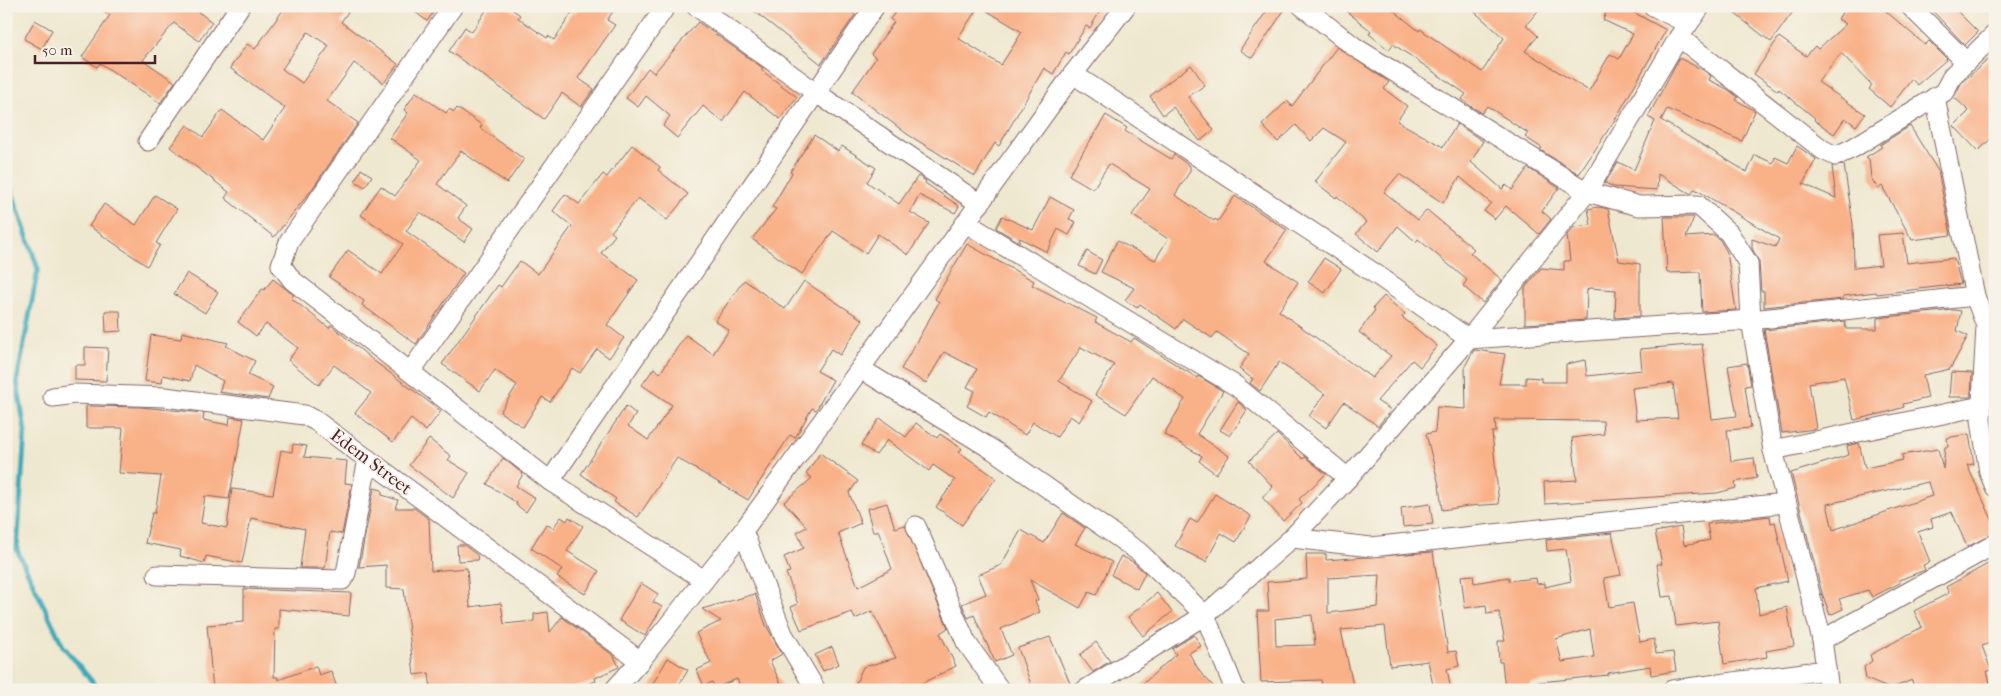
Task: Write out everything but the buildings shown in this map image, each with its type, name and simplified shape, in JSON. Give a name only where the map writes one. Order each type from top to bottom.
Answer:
[{"type":"street","points":[[453,6],[290,242],[281,265],[292,280],[550,480],[704,580]]},
{"type":"street","points":[[411,372],[666,6]]},
{"type":"street","points":[[696,6],[815,92],[980,204]]},
{"type":"street","points":[[550,480],[875,6]]},
{"type":"street","points":[[614,690],[640,661],[744,531],[1073,74],[1126,6]]},
{"type":"street","points":[[1302,6],[1356,48],[1587,192],[1639,206],[1698,204],[1729,233],[1748,264],[1751,320],[1772,450],[1784,503],[1822,640],[1829,690]]},
{"type":"street","points":[[1653,6],[1823,150],[1836,156],[1853,148],[1944,92],[1953,75],[1995,34]]},
{"type":"street","points":[[1085,690],[1205,615],[1292,538],[1348,478],[1469,339],[1587,192],[1701,6]]},
{"type":"street","points":[[1910,6],[1966,62]]},
{"type":"street","points":[[148,141],[233,9]]},
{"type":"street","points":[[1073,74],[1377,275],[1469,339],[1751,320],[1976,296]]},
{"type":"street","points":[[1935,97],[1976,296],[1990,330],[1981,406],[1989,472],[1995,487]]},
{"type":"street","points":[[966,223],[1236,386],[1348,478]]},
{"type":"street","points":[[861,369],[993,450],[1139,552],[1205,615],[1235,690]]},
{"type":"street","name":"Edem Street","points":[[52,397],[74,394],[165,397],[304,415],[316,421],[368,459],[640,661]]},
{"type":"street","points":[[1772,450],[1981,406]]},
{"type":"street","points":[[157,576],[342,580],[346,573],[368,459]]},
{"type":"street","points":[[1292,538],[1371,546],[1784,503]]},
{"type":"street","points":[[916,526],[966,642],[1000,690]]},
{"type":"street","points":[[744,531],[783,634],[816,690]]},
{"type":"street","points":[[1822,640],[1995,544]]},
{"type":"street","points":[[1672,690],[1826,670]]},
{"type":"waterway","points":[[6,174],[38,269],[17,381],[25,431],[17,550],[63,646],[99,690]]}]
